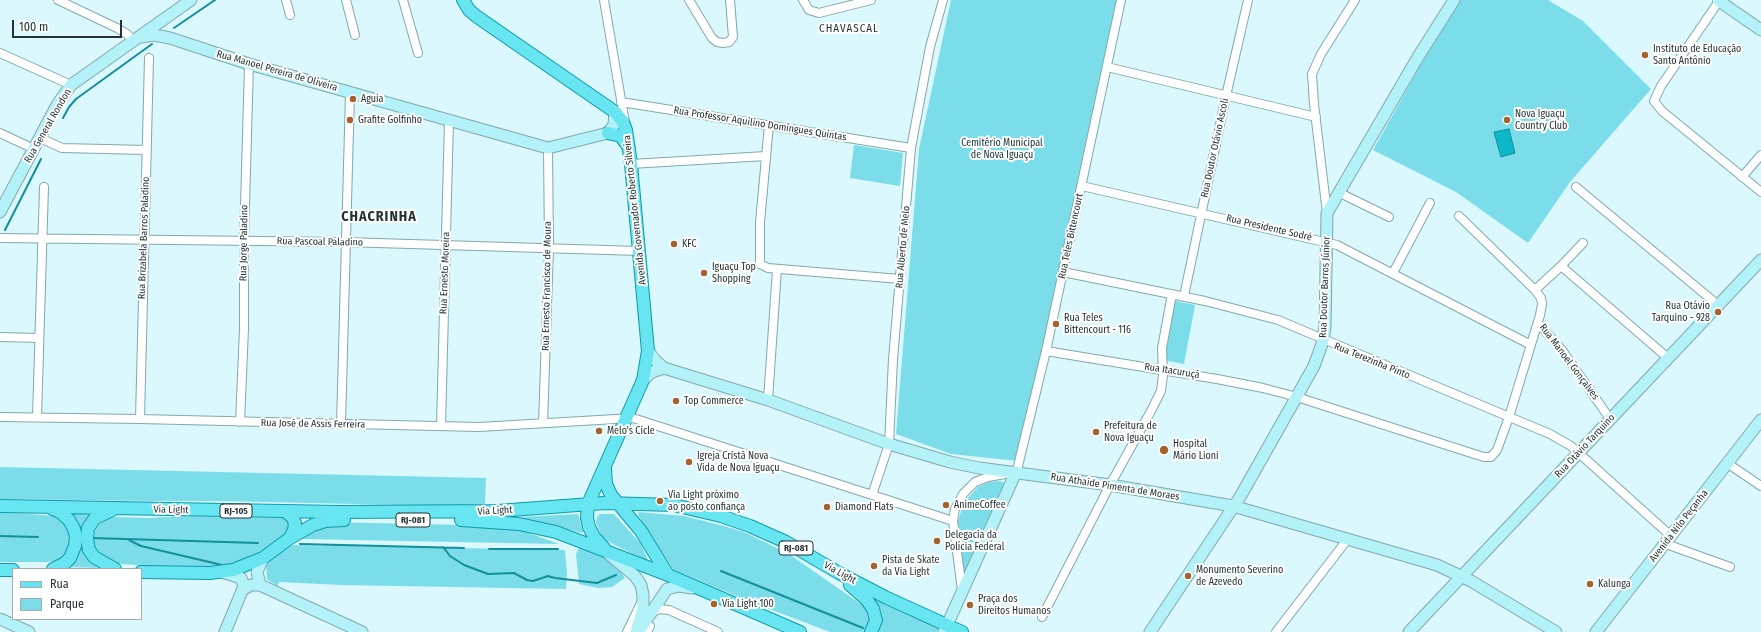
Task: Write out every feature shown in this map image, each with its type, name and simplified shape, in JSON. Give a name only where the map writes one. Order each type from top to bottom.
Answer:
[{"type":"main road","name":"Rua General Rondon","points":[[0,212],[57,105],[71,85],[191,0]]},
{"type":"main road","name":"Avenida Governador Roberto Silveira","points":[[463,0],[469,10],[476,16],[618,107],[620,116],[625,126],[632,164],[648,351],[643,380],[605,469],[588,504],[587,518],[594,538],[638,579],[646,605]]},
{"type":"main road","points":[[1327,213],[1418,57],[1454,0]]},
{"type":"main road","points":[[1719,0],[1761,30]]},
{"type":"main road","points":[[170,38],[166,26],[171,15]]},
{"type":"main road","name":"Rua Manoel Pereira de Oliveira","points":[[137,39],[154,35],[170,38],[249,64],[548,148]]},
{"type":"main road","points":[[608,133],[614,125],[618,107]]},
{"type":"main road","points":[[548,148],[608,133],[620,136],[629,149]]},
{"type":"main road","name":"Rua Doutor Barros Júnior","points":[[1150,632],[1234,506],[1314,366],[1323,340],[1327,213]]},
{"type":"main road","name":"Rua Otávio Tarquino","points":[[1409,632],[1761,260]]},
{"type":"main road","name":"Rua Athaíde Pimenta de Moraes","points":[[648,351],[664,368],[768,400],[888,444],[961,465],[1024,469],[1234,506],[1437,565],[1462,576],[1556,632]]},
{"type":"main road","points":[[643,380],[652,372],[664,368]]},
{"type":"main road","name":"Avenida Nilo Peçanha","points":[[1596,632],[1761,420]]},
{"type":"main road","points":[[605,469],[607,486],[618,503],[641,531],[668,575]]},
{"type":"main road","points":[[945,629],[962,591],[1024,469]]},
{"type":"main road","name":"Via Light","points":[[0,506],[286,512],[483,512],[588,504],[618,503],[674,505],[736,520],[786,542],[830,568],[945,629],[962,632]]},
{"type":"main road","points":[[48,507],[67,517],[73,526],[75,534],[75,543],[70,558],[65,563],[55,568]]},
{"type":"main road","points":[[113,568],[94,557],[89,550],[87,537],[89,526],[95,518],[102,513],[117,508]]},
{"type":"main road","points":[[286,512],[295,522],[290,538]]},
{"type":"main road","name":"Via Light","points":[[142,572],[222,572],[240,568],[263,558],[290,538],[313,525],[330,521],[476,520],[538,527],[575,539],[668,575],[800,632]]},
{"type":"main road","points":[[260,585],[258,572],[263,558]]},
{"type":"main road","points":[[830,568],[864,597],[872,606],[876,618],[871,632]]},
{"type":"main road","points":[[0,570],[12,570]]},
{"type":"main road","points":[[222,572],[240,578],[244,583],[244,589],[225,632]]},
{"type":"main road","points":[[244,589],[251,585],[260,585],[362,632]]},
{"type":"main road","points":[[637,632],[646,605],[660,598],[669,588],[678,586],[698,589]]},
{"type":"main road","points":[[0,618],[29,632]]},
{"type":"main road","points":[[784,626],[806,632]]},
{"type":"street","points":[[58,0],[137,39]]},
{"type":"street","points":[[286,0],[290,15]]},
{"type":"street","points":[[346,0],[355,35]]},
{"type":"street","points":[[403,0],[418,53]]},
{"type":"street","points":[[604,0],[618,107]]},
{"type":"street","points":[[688,0],[712,38],[717,42],[724,43],[730,41],[733,37],[730,0]]},
{"type":"street","points":[[803,0],[809,10],[821,13],[871,0]]},
{"type":"street","name":"Rua Alberto de Melo","points":[[872,496],[888,444],[893,359],[911,148],[928,54],[942,0]]},
{"type":"street","name":"Rua Teles Bittencourt","points":[[1024,469],[1046,351],[1121,0]]},
{"type":"street","name":"Rua Doutor Otávio Ascoli","points":[[1184,296],[1226,96],[1248,0]]},
{"type":"street","points":[[1327,213],[1312,86],[1312,74],[1314,67],[1355,0]]},
{"type":"street","points":[[1719,0],[1661,86],[1654,101],[1662,110],[1761,192]]},
{"type":"street","points":[[0,53],[71,85]]},
{"type":"street","name":"Rua Brizabela Barros Paladino","points":[[140,419],[149,58]]},
{"type":"street","name":"Rua Jorge Paladino","points":[[240,422],[244,329],[244,241],[249,64]]},
{"type":"street","points":[[1107,67],[1316,117]]},
{"type":"street","points":[[341,424],[350,93]]},
{"type":"street","name":"Rua Professor Aquilino Domingues Quintas","points":[[618,107],[769,125],[911,148]]},
{"type":"street","name":"Rua Ernesto Moreira","points":[[441,426],[449,120]]},
{"type":"street","points":[[769,125],[760,222],[759,260],[763,266],[777,269],[900,279]]},
{"type":"street","points":[[0,133],[34,149]]},
{"type":"street","points":[[40,138],[62,148],[147,150]]},
{"type":"street","name":"Rua Ernesto Francisco de Moura","points":[[543,423],[549,248],[548,148]]},
{"type":"street","points":[[1742,177],[1761,155]]},
{"type":"street","points":[[632,164],[766,156]]},
{"type":"street","name":"Rua Presidente Sodré","points":[[1082,186],[1327,242],[1346,248],[1531,345]]},
{"type":"street","points":[[37,418],[44,187]]},
{"type":"street","points":[[1576,187],[1718,305]]},
{"type":"street","points":[[1340,193],[1389,217]]},
{"type":"street","points":[[1393,272],[1430,203]]},
{"type":"street","name":"Rua Manoel Gonçalves","points":[[1459,216],[1535,290],[1541,298],[1542,304],[1538,323],[1562,350],[1610,419]]},
{"type":"street","name":"Rua Pascoal Paladino","points":[[0,238],[345,242],[640,251]]},
{"type":"street","points":[[1535,290],[1583,243]]},
{"type":"street","points":[[1561,266],[1668,358]]},
{"type":"street","points":[[768,400],[777,269]]},
{"type":"street","name":"Rua Terezinha Pinto","points":[[1063,272],[1184,296],[1266,316],[1550,434],[1571,446],[1669,540]]},
{"type":"street","points":[[1042,617],[1110,485],[1156,401],[1162,382],[1162,348],[1172,294]]},
{"type":"street","points":[[1509,417],[1538,323]]},
{"type":"street","points":[[0,337],[39,338]]},
{"type":"street","name":"Rua Itacuruçá","points":[[1046,351],[1217,378],[1297,397],[1484,457],[1491,457],[1497,450],[1509,417]]},
{"type":"street","name":"Rua José de Assis Ferreira","points":[[0,417],[479,427],[627,418],[644,422],[953,521]]},
{"type":"street","points":[[1727,463],[1761,486]]},
{"type":"street","points":[[962,591],[953,521],[958,504],[971,486],[981,479],[1024,469]]},
{"type":"street","points":[[1276,632],[1347,540]]},
{"type":"street","points":[[1669,540],[1730,567]]},
{"type":"street","points":[[626,632],[646,605],[669,610],[718,632]]},
{"type":"green space","name":"Cemitério Municipal de Nova Iguaçu","points":[[951,0],[1118,0],[1018,461],[951,454],[896,434],[919,149]]},
{"type":"green space","name":"Nova Iguaçu Country Club","points":[[1457,0],[1548,0],[1583,21],[1651,89],[1570,182],[1528,243],[1456,192],[1373,150]]},
{"type":"green space","points":[[854,145],[903,153],[900,186],[850,178]]},
{"type":"green space","points":[[1175,301],[1195,305],[1184,364],[1163,360]]},
{"type":"green space","points":[[0,467],[486,478],[485,504],[441,506],[221,501],[0,499]]},
{"type":"green space","points":[[1000,481],[1005,483],[964,575],[958,522],[960,514],[967,499],[978,487],[989,482]]},
{"type":"green space","points":[[0,512],[56,516],[63,520],[72,539],[65,556],[59,560],[48,562],[0,562]]},
{"type":"green space","points":[[64,512],[98,513],[86,556],[99,568],[66,567],[78,555]]},
{"type":"green space","points":[[639,512],[684,516],[720,525],[744,532],[789,554],[865,607],[869,614],[870,621],[866,632],[830,632],[756,604],[674,570],[638,515]]},
{"type":"green space","points":[[578,514],[582,533],[520,517]]},
{"type":"green space","points":[[600,514],[614,514],[640,543],[649,562],[602,537],[596,522],[597,517]]},
{"type":"green space","points":[[183,516],[289,518],[292,532],[254,558],[215,571],[150,569],[136,565],[108,563],[102,559],[92,544],[93,535],[97,527],[111,517],[150,518]]},
{"type":"green space","points":[[328,522],[509,526],[559,544],[302,539]]},
{"type":"green space","points":[[293,545],[563,550],[565,551],[567,573],[566,589],[341,585],[279,582],[278,586],[267,579],[266,565],[276,556]]},
{"type":"green space","points":[[580,545],[598,553],[617,566],[625,578],[612,587],[598,588],[579,584],[576,554]]},
{"type":"green space","points":[[869,596],[940,627],[937,632],[877,632]]},
{"type":"shaded area","points":[[1509,129],[1515,153],[1501,157],[1494,132]]},
{"type":"waterway","points":[[174,28],[215,0]]},
{"type":"waterway","points":[[63,118],[69,107],[76,99],[152,44]]},
{"type":"waterway","points":[[5,230],[41,159]]},
{"type":"waterway","points":[[0,536],[38,537]]},
{"type":"waterway","points":[[92,538],[258,543]]},
{"type":"waterway","points":[[129,540],[141,546],[222,565]]},
{"type":"waterway","points":[[300,544],[464,548]]},
{"type":"waterway","points":[[443,547],[450,556],[464,565],[488,574],[514,573],[527,580],[533,581],[548,576],[597,583],[616,575]]},
{"type":"waterway","points":[[489,549],[558,549]]},
{"type":"waterway","points":[[721,571],[863,628]]},
{"type":"place","name":"Instituto de Educação Santo Antônio","points":[[1645,55]]},
{"type":"place","name":"Aguia","points":[[353,99]]},
{"type":"place","name":"Grafite Golfinho","points":[[350,120]]},
{"type":"place","name":"Nova Iguaçu Country Club","points":[[1507,120]]},
{"type":"place","name":"KFC","points":[[674,244]]},
{"type":"place","name":"Iguaçu Top Shopping","points":[[704,273]]},
{"type":"place","name":"Rua Otávio Tarquino - 928","points":[[1718,312]]},
{"type":"place","name":"Rua Teles Bittencourt - 116","points":[[1056,324]]},
{"type":"place","name":"Top Commerce","points":[[676,401]]},
{"type":"place","name":"Melo's Cicle","points":[[599,431]]},
{"type":"place","name":"Prefeitura de Nova Iguaçu","points":[[1096,432]]},
{"type":"place","name":"Hospital Mário Lioni","points":[[1164,450]]},
{"type":"place","name":"Igreja Cristã Nova Vida de Nova Iguaçu","points":[[689,462]]},
{"type":"place","name":"Via Light próximo ao posto confiança","points":[[660,501]]},
{"type":"place","name":"AnimeCoffee","points":[[946,505]]},
{"type":"place","name":"Diamond Flats","points":[[827,507]]},
{"type":"place","name":"Delegacia da Polícia Federal","points":[[937,541]]},
{"type":"place","name":"Pista de Skate da Via Light","points":[[874,566]]},
{"type":"place","name":"Monumento Severino de Azevedo","points":[[1188,576]]},
{"type":"place","name":"Kalunga","points":[[1590,584]]},
{"type":"place","name":"Via Light 100","points":[[714,604]]},
{"type":"place","name":"Praça dos Direitos Humanos","points":[[970,605]]},
{"type":"district","name":"CHAVASCAL","points":[[849,29]]},
{"type":"district","name":"CHACRINHA","points":[[379,217]]}]
